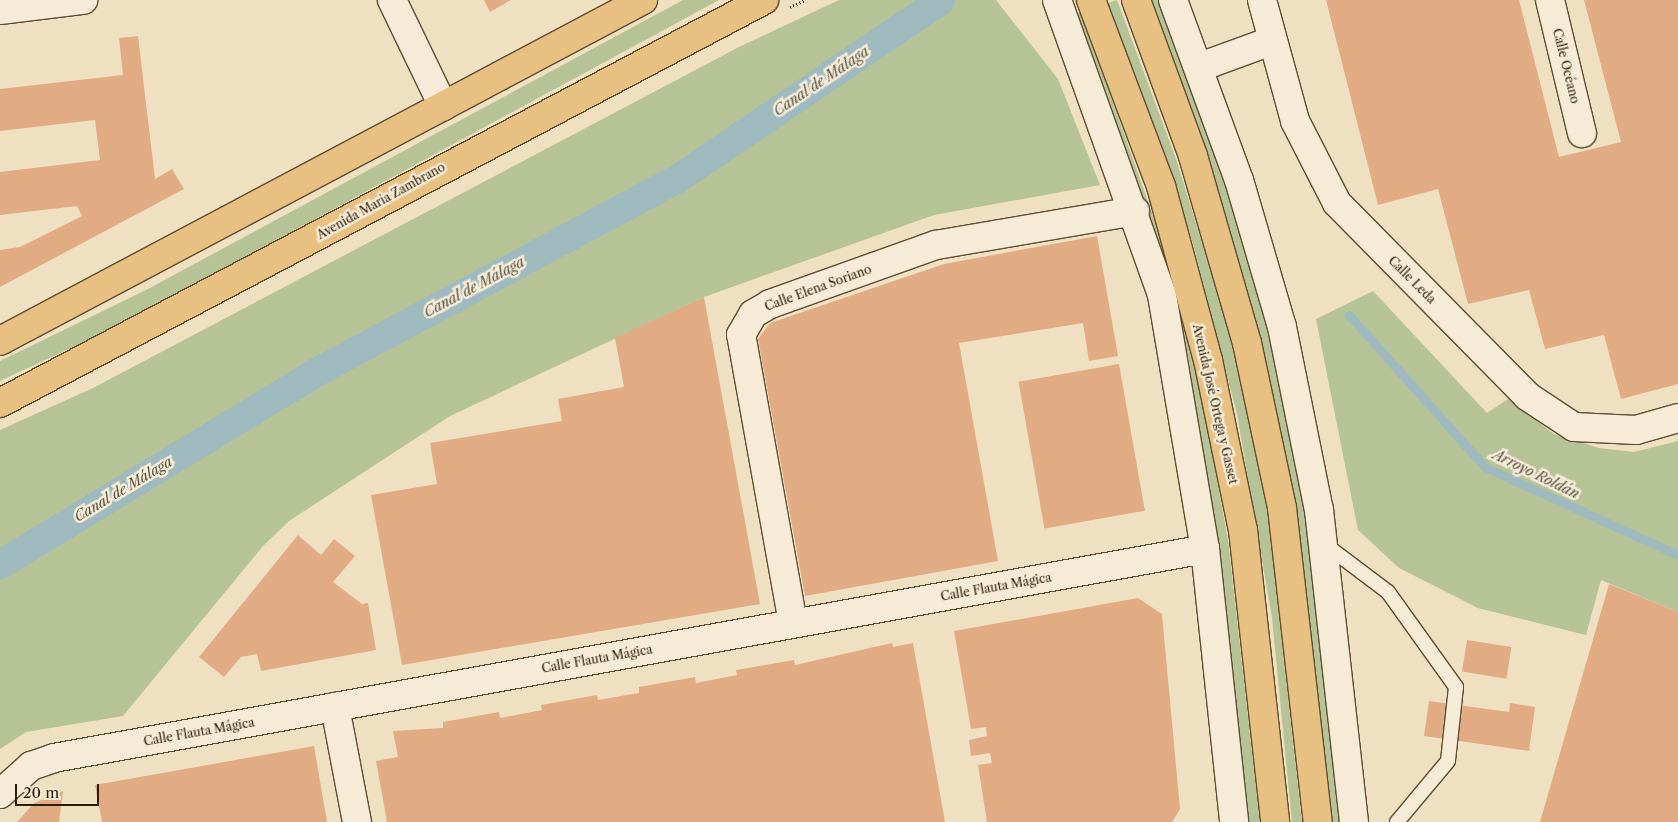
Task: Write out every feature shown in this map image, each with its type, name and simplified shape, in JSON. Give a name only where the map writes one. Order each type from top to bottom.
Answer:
[{"type":"main road","points":[[0,341],[643,0]]},
{"type":"main road","name":"Avenida María Zambrano","points":[[0,403],[764,0]]},
{"type":"main road","name":"Avenida José Ortega y Gasset","points":[[1091,0],[1161,186],[1208,360],[1243,530],[1275,822]]},
{"type":"main road","points":[[1136,0],[1194,156],[1247,343],[1282,508],[1318,822]]},
{"type":"street","points":[[0,10],[83,0]]},
{"type":"street","points":[[392,0],[443,106]]},
{"type":"street","points":[[1057,0],[1136,211],[1162,295],[1205,549],[1234,822]]},
{"type":"street","points":[[1173,0],[1200,67],[1239,180],[1282,327],[1323,543],[1354,822]]},
{"type":"street","name":"Calle Leda","points":[[1262,0],[1271,41],[1295,121],[1337,203],[1527,396],[1574,427],[1636,430],[1678,418]]},
{"type":"street","name":"Calle Océano","points":[[1550,0],[1582,133]]},
{"type":"street","points":[[1200,67],[1271,41]]},
{"type":"street","name":"Calle Elena Soriano","points":[[793,624],[741,335],[753,314],[936,245],[1136,211]]},
{"type":"street","name":"Calle Flauta Mágica","points":[[0,794],[31,766],[54,758],[1205,549]]},
{"type":"street","points":[[335,707],[357,822]]},
{"type":"lane","points":[[1323,543],[1388,592],[1456,687],[1448,760],[1397,822]]},
{"type":"green space","points":[[683,0],[719,0],[118,326],[0,381],[0,361],[148,289]]},
{"type":"green space","points":[[839,0],[996,0],[1058,79],[1100,185],[934,215],[704,297],[450,416],[289,521],[263,546],[123,716],[26,732],[0,749],[0,430],[93,388],[739,47]]},
{"type":"green space","points":[[1117,0],[1176,159],[1228,326],[1248,411],[1268,516],[1302,822],[1292,822],[1272,618],[1237,414],[1192,240],[1108,3]]},
{"type":"green space","points":[[1148,0],[1158,0],[1221,168],[1274,352],[1304,501],[1343,822],[1333,822],[1295,501],[1265,357],[1211,172]]},
{"type":"green space","points":[[1081,12],[1174,275],[1194,355],[1228,540],[1260,822],[1245,822],[1217,546],[1188,356],[1168,278],[1074,15]]},
{"type":"green space","points":[[1373,291],[1487,413],[1508,399],[1554,434],[1599,448],[1634,452],[1678,441],[1678,612],[1601,580],[1586,635],[1478,608],[1399,568],[1358,530],[1316,319]]},
{"type":"building","points":[[484,0],[511,0],[490,12]]},
{"type":"building","points":[[1326,0],[1519,0],[1559,157],[1621,142],[1584,0],[1678,0],[1678,384],[1621,399],[1604,335],[1545,349],[1529,290],[1468,304],[1438,189],[1378,205]]},
{"type":"building","points":[[138,36],[155,179],[172,169],[184,189],[0,287],[0,250],[20,247],[82,216],[77,206],[0,215],[0,172],[100,160],[95,120],[0,131],[0,89],[123,75],[119,38]]},
{"type":"building","points":[[1097,236],[1118,356],[1089,361],[1083,323],[959,343],[998,561],[805,596],[758,339],[770,323],[944,264]]},
{"type":"building","points":[[704,297],[760,604],[402,665],[371,495],[437,484],[430,443],[562,421],[558,399],[624,387],[615,338]]},
{"type":"building","points":[[1119,364],[1145,511],[1044,528],[1019,382]]},
{"type":"building","points":[[298,535],[321,555],[334,539],[355,556],[333,582],[362,604],[368,603],[376,650],[261,671],[257,654],[241,657],[224,677],[199,657]]},
{"type":"building","points":[[1609,584],[1678,612],[1678,822],[1540,822]]},
{"type":"building","points":[[1138,598],[1162,614],[1180,809],[1172,822],[987,822],[978,765],[992,763],[990,753],[971,756],[969,740],[987,736],[986,727],[971,729],[954,631]]},
{"type":"building","points":[[1467,640],[1511,647],[1506,679],[1462,672]]},
{"type":"building","points":[[892,643],[893,647],[913,643],[945,822],[387,822],[376,761],[398,757],[393,731],[443,728],[443,722],[499,712],[500,718],[542,710],[541,705],[597,695],[598,700],[639,693],[639,687],[695,677],[696,683],[737,675],[736,670],[794,660],[795,665]]},
{"type":"building","points":[[1429,701],[1509,712],[1510,703],[1535,707],[1529,751],[1424,736]]},
{"type":"building","points":[[314,746],[327,822],[102,822],[95,785]]},
{"type":"building","points":[[63,791],[59,822],[17,822],[34,803]]},
{"type":"waterway","name":"Canal de Málaga","points":[[0,564],[312,374],[679,177],[940,0]]},
{"type":"waterway","name":"Arroyo Roldán","points":[[1349,315],[1485,467],[1678,555]]}]
